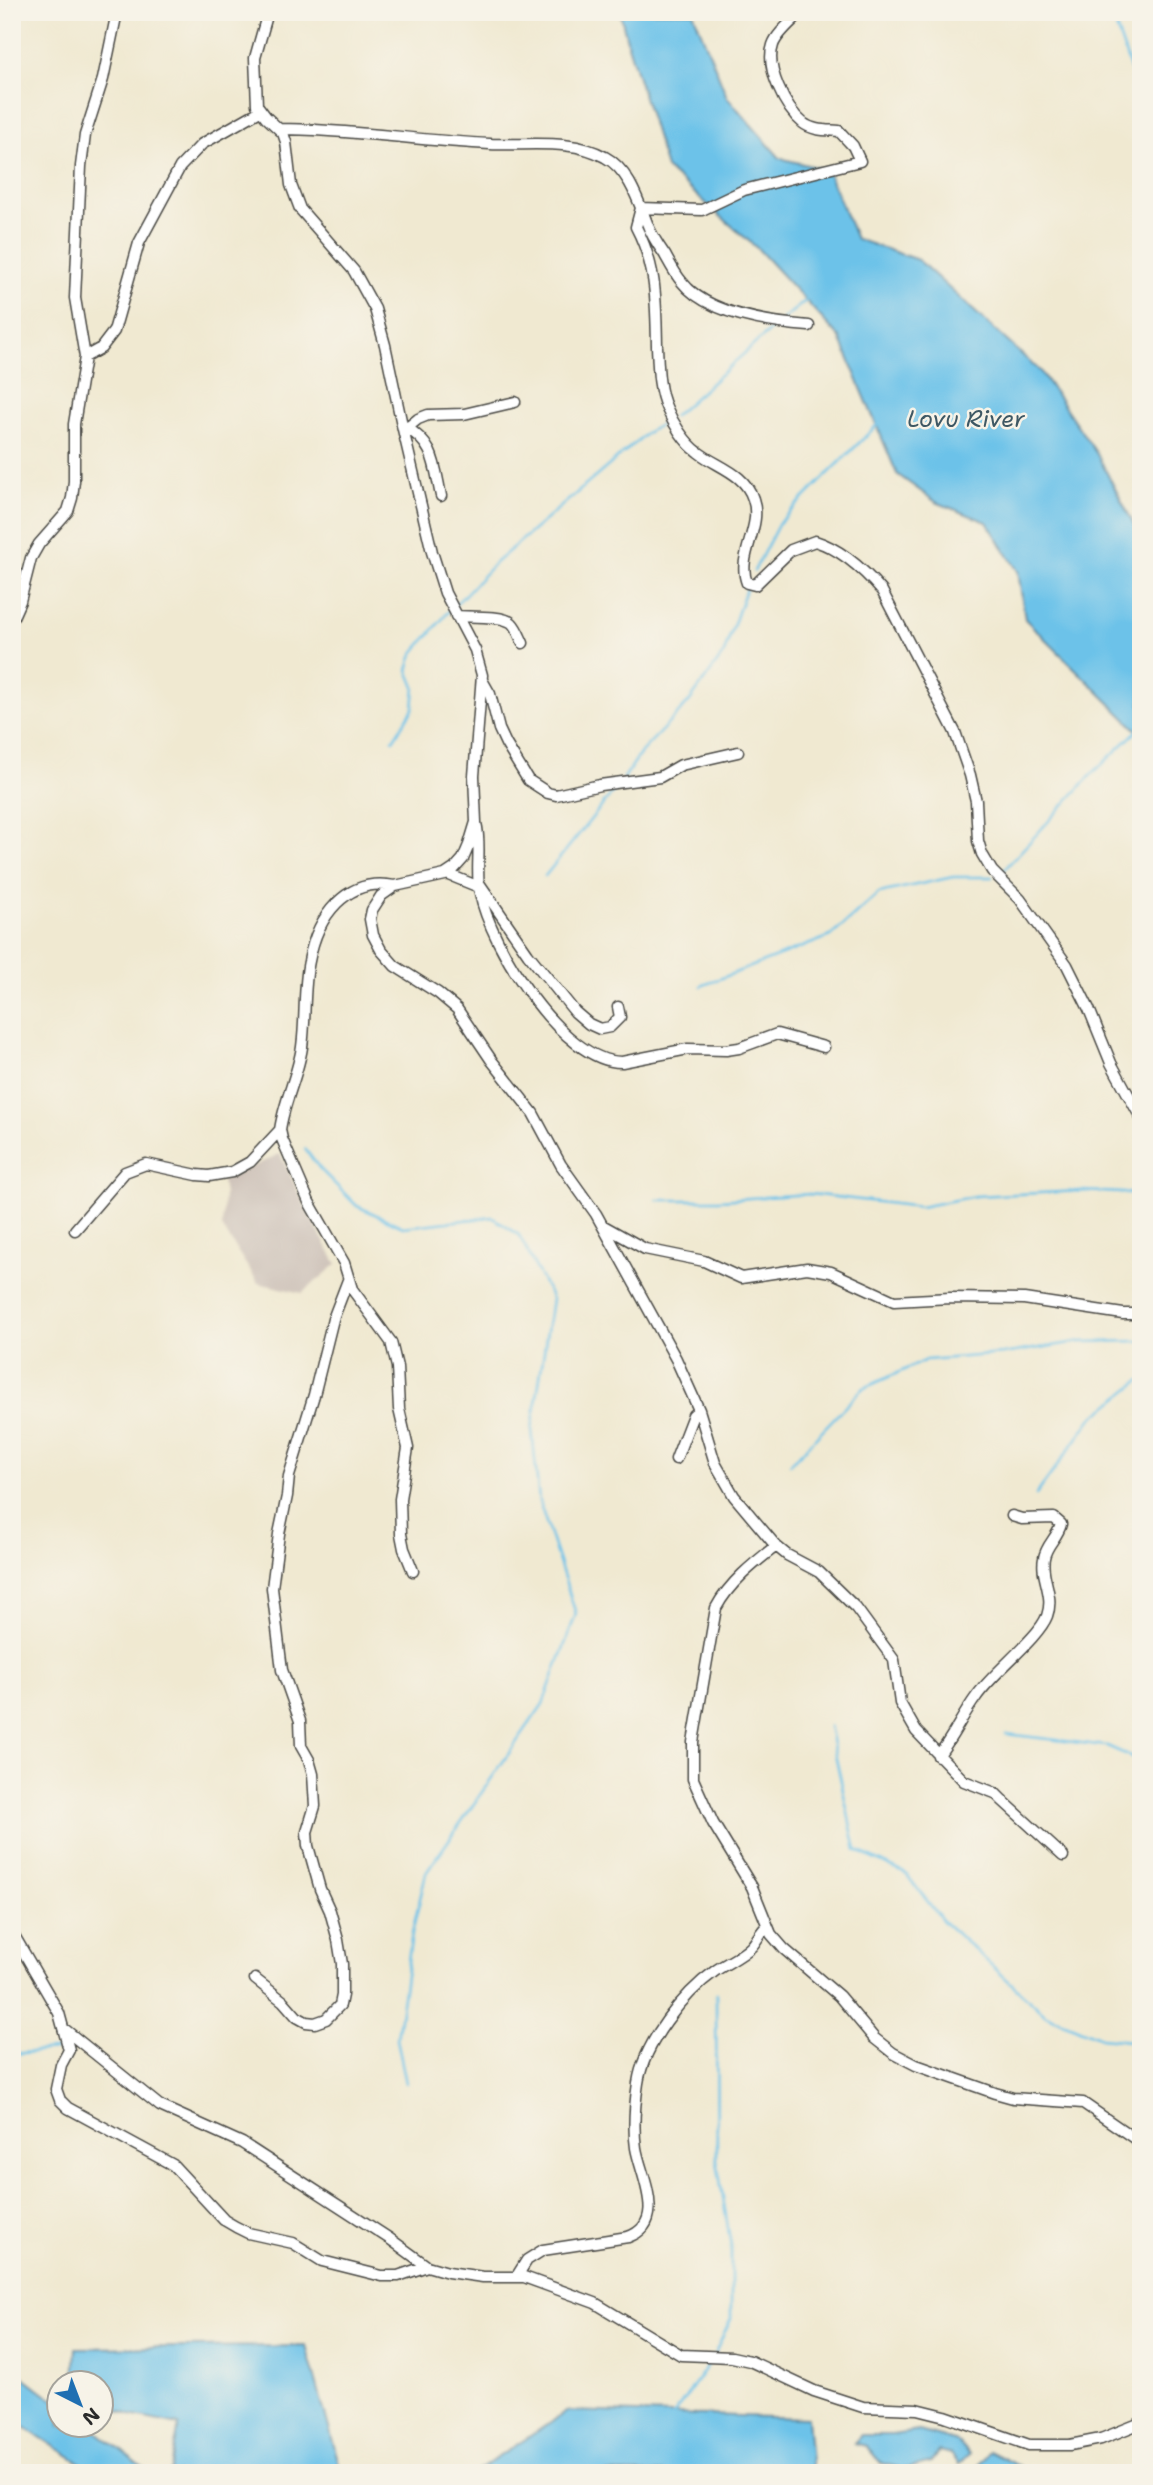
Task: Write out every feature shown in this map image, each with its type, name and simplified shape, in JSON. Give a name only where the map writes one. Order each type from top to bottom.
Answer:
[{"type":"street","points":[[12,619],[20,601],[31,558],[39,544],[68,511],[72,498],[74,424],[85,357],[75,298],[81,166],[85,135],[103,79],[117,12]]},
{"type":"street","points":[[268,12],[255,58],[256,94],[260,111],[278,129],[286,142],[291,186],[300,209],[354,271],[375,309],[432,552],[445,593],[480,665],[482,680],[474,776],[480,845],[479,885],[485,910],[500,948],[537,1002],[579,1045],[603,1060],[622,1062],[688,1049],[726,1050],[777,1034],[824,1046]]},
{"type":"street","points":[[641,208],[702,210],[744,190],[860,161],[853,146],[839,131],[815,130],[802,123],[778,89],[771,62],[773,44],[802,12]]},
{"type":"street","points":[[85,357],[101,348],[114,331],[139,243],[180,167],[202,144],[260,111]]},
{"type":"street","points":[[278,129],[321,129],[492,144],[544,144],[590,149],[608,158],[621,170],[635,192],[650,232],[683,284],[695,295],[713,307],[778,323],[809,326]]},
{"type":"street","points":[[641,208],[636,227],[654,274],[659,379],[665,406],[696,451],[732,472],[750,490],[755,508],[744,569],[747,583],[755,585],[791,550],[814,541],[829,546],[850,561],[870,576],[882,592],[955,732],[976,801],[978,841],[982,854],[992,871],[1020,899],[1067,965],[1111,1063],[1141,1118]]},
{"type":"street","points":[[404,427],[428,415],[464,414],[515,402]]},
{"type":"street","points":[[404,427],[423,439],[430,450],[441,496]]},
{"type":"street","points":[[456,616],[508,621],[515,627],[523,643]]},
{"type":"street","points":[[482,680],[490,694],[506,744],[528,780],[548,793],[556,795],[600,785],[660,777],[681,765],[738,752]]},
{"type":"street","points":[[476,822],[463,859],[447,874],[395,887],[381,895],[372,910],[370,928],[381,950],[395,966],[446,999],[463,1016],[492,1061],[533,1113],[561,1165],[602,1225],[676,1359],[699,1410],[722,1477],[734,1496],[776,1546],[819,1572],[842,1593],[863,1618],[894,1660],[900,1703],[908,1720],[939,1756],[964,1781],[995,1793],[1063,1856]]},
{"type":"street","points":[[447,874],[479,885],[528,954],[585,1021],[600,1029],[610,1027],[620,1017],[618,1007]]},
{"type":"street","points":[[395,887],[378,883],[359,888],[333,905],[324,920],[309,958],[302,1046],[280,1130],[309,1202],[344,1263],[348,1280],[359,1299],[386,1333],[395,1355],[399,1409],[408,1448],[400,1499],[401,1534],[413,1571]]},
{"type":"street","points":[[75,1230],[125,1172],[146,1164],[209,1176],[232,1172],[250,1162],[280,1130]]},
{"type":"street","points":[[602,1225],[645,1249],[704,1261],[741,1278],[807,1268],[838,1275],[894,1301],[950,1298],[1024,1299],[1111,1313],[1141,1314]]},
{"type":"street","points":[[255,1979],[306,2022],[315,2023],[326,2019],[340,2005],[341,1953],[308,1846],[307,1832],[315,1807],[313,1774],[301,1746],[300,1721],[282,1670],[272,1588],[289,1476],[314,1395],[333,1319],[348,1280]]},
{"type":"street","points":[[676,1459],[692,1415],[699,1410]]},
{"type":"street","points":[[939,1756],[956,1733],[976,1696],[1040,1627],[1049,1610],[1049,1587],[1043,1562],[1060,1524],[1054,1518],[1022,1519],[1012,1516]]},
{"type":"street","points":[[776,1546],[734,1583],[716,1608],[693,1742],[693,1779],[713,1823],[752,1887],[775,1940],[839,1996],[874,2038],[893,2053],[916,2065],[1013,2098],[1083,2102],[1141,2143]]},
{"type":"street","points":[[517,2276],[534,2253],[628,2237],[647,2224],[650,2215],[648,2189],[635,2137],[641,2070],[665,2024],[685,1997],[717,1969],[751,1948],[767,1926]]},
{"type":"street","points":[[12,1932],[59,2013],[69,2050],[61,2065],[56,2089],[60,2100],[79,2116],[173,2165],[224,2220],[248,2233],[293,2243],[322,2261],[365,2273],[398,2276],[427,2266]]},
{"type":"street","points":[[62,2027],[160,2106],[242,2143],[427,2266],[483,2277],[517,2276],[595,2303],[681,2356],[732,2357],[750,2361],[814,2391],[863,2407],[917,2409],[1029,2445],[1070,2445],[1101,2439],[1141,2423]]},
{"type":"shaded area","points":[[280,1154],[310,1217],[337,1264],[302,1293],[258,1283],[222,1227],[222,1181]]},
{"type":"water","name":"Lovu River","points":[[620,12],[693,12],[727,97],[780,158],[827,170],[856,239],[918,260],[1040,371],[1097,454],[1141,538],[1141,734],[1025,619],[1018,571],[987,522],[936,502],[897,474],[840,338],[759,250],[666,168]]},
{"type":"water","points":[[306,2346],[340,2467],[346,2473],[170,2473],[179,2425],[116,2410],[116,2370],[75,2370],[76,2348]]},
{"type":"water","points":[[12,2368],[46,2394],[46,2440],[107,2440],[151,2473],[96,2473],[12,2419]]},
{"type":"water","points":[[568,2411],[807,2418],[812,2473],[474,2473]]},
{"type":"water","points":[[919,2431],[958,2442],[969,2455],[959,2464],[951,2454],[939,2451],[931,2462],[905,2469],[881,2463],[866,2446],[854,2443],[861,2435],[892,2435]]},
{"type":"water","points":[[989,2451],[1021,2467],[1024,2473],[974,2473]]},
{"type":"waterway","points":[[1111,12],[1141,100]]},
{"type":"waterway","points":[[783,319],[808,299]]},
{"type":"waterway","points":[[673,417],[775,326]]},
{"type":"waterway","points":[[454,606],[495,563],[649,431],[668,421]]},
{"type":"waterway","points":[[754,571],[779,523],[877,425]]},
{"type":"waterway","points":[[624,778],[642,751],[689,702],[724,653],[747,586]]},
{"type":"waterway","points":[[393,740],[413,709],[415,687],[408,670],[413,654],[449,611]]},
{"type":"waterway","points":[[1001,873],[1092,774],[1141,727]]},
{"type":"waterway","points":[[545,876],[618,786]]},
{"type":"waterway","points":[[701,986],[831,936],[879,893],[953,877],[992,877]]},
{"type":"waterway","points":[[305,1149],[320,1169],[357,1206],[403,1227],[492,1217],[519,1235],[552,1299],[532,1429],[539,1501],[576,1614],[543,1704],[426,1873],[412,1933],[397,2039],[406,2083]]},
{"type":"waterway","points":[[657,1200],[719,1200],[810,1194],[920,1207],[975,1196],[1082,1191],[1141,1194]]},
{"type":"waterway","points":[[790,1464],[862,1389],[926,1360],[1003,1354],[1077,1342],[1141,1341]]},
{"type":"waterway","points":[[1036,1495],[1092,1418],[1141,1380]]},
{"type":"waterway","points":[[829,1726],[856,1850],[906,1874],[943,1921],[1046,2015],[1101,2038],[1141,2042]]},
{"type":"waterway","points":[[1006,1734],[1107,1746],[1141,1761]]},
{"type":"waterway","points":[[715,2353],[731,2319],[731,2246],[717,2161],[716,1994]]},
{"type":"waterway","points":[[12,2054],[65,2049]]},
{"type":"waterway","points":[[674,2414],[712,2359]]}]
